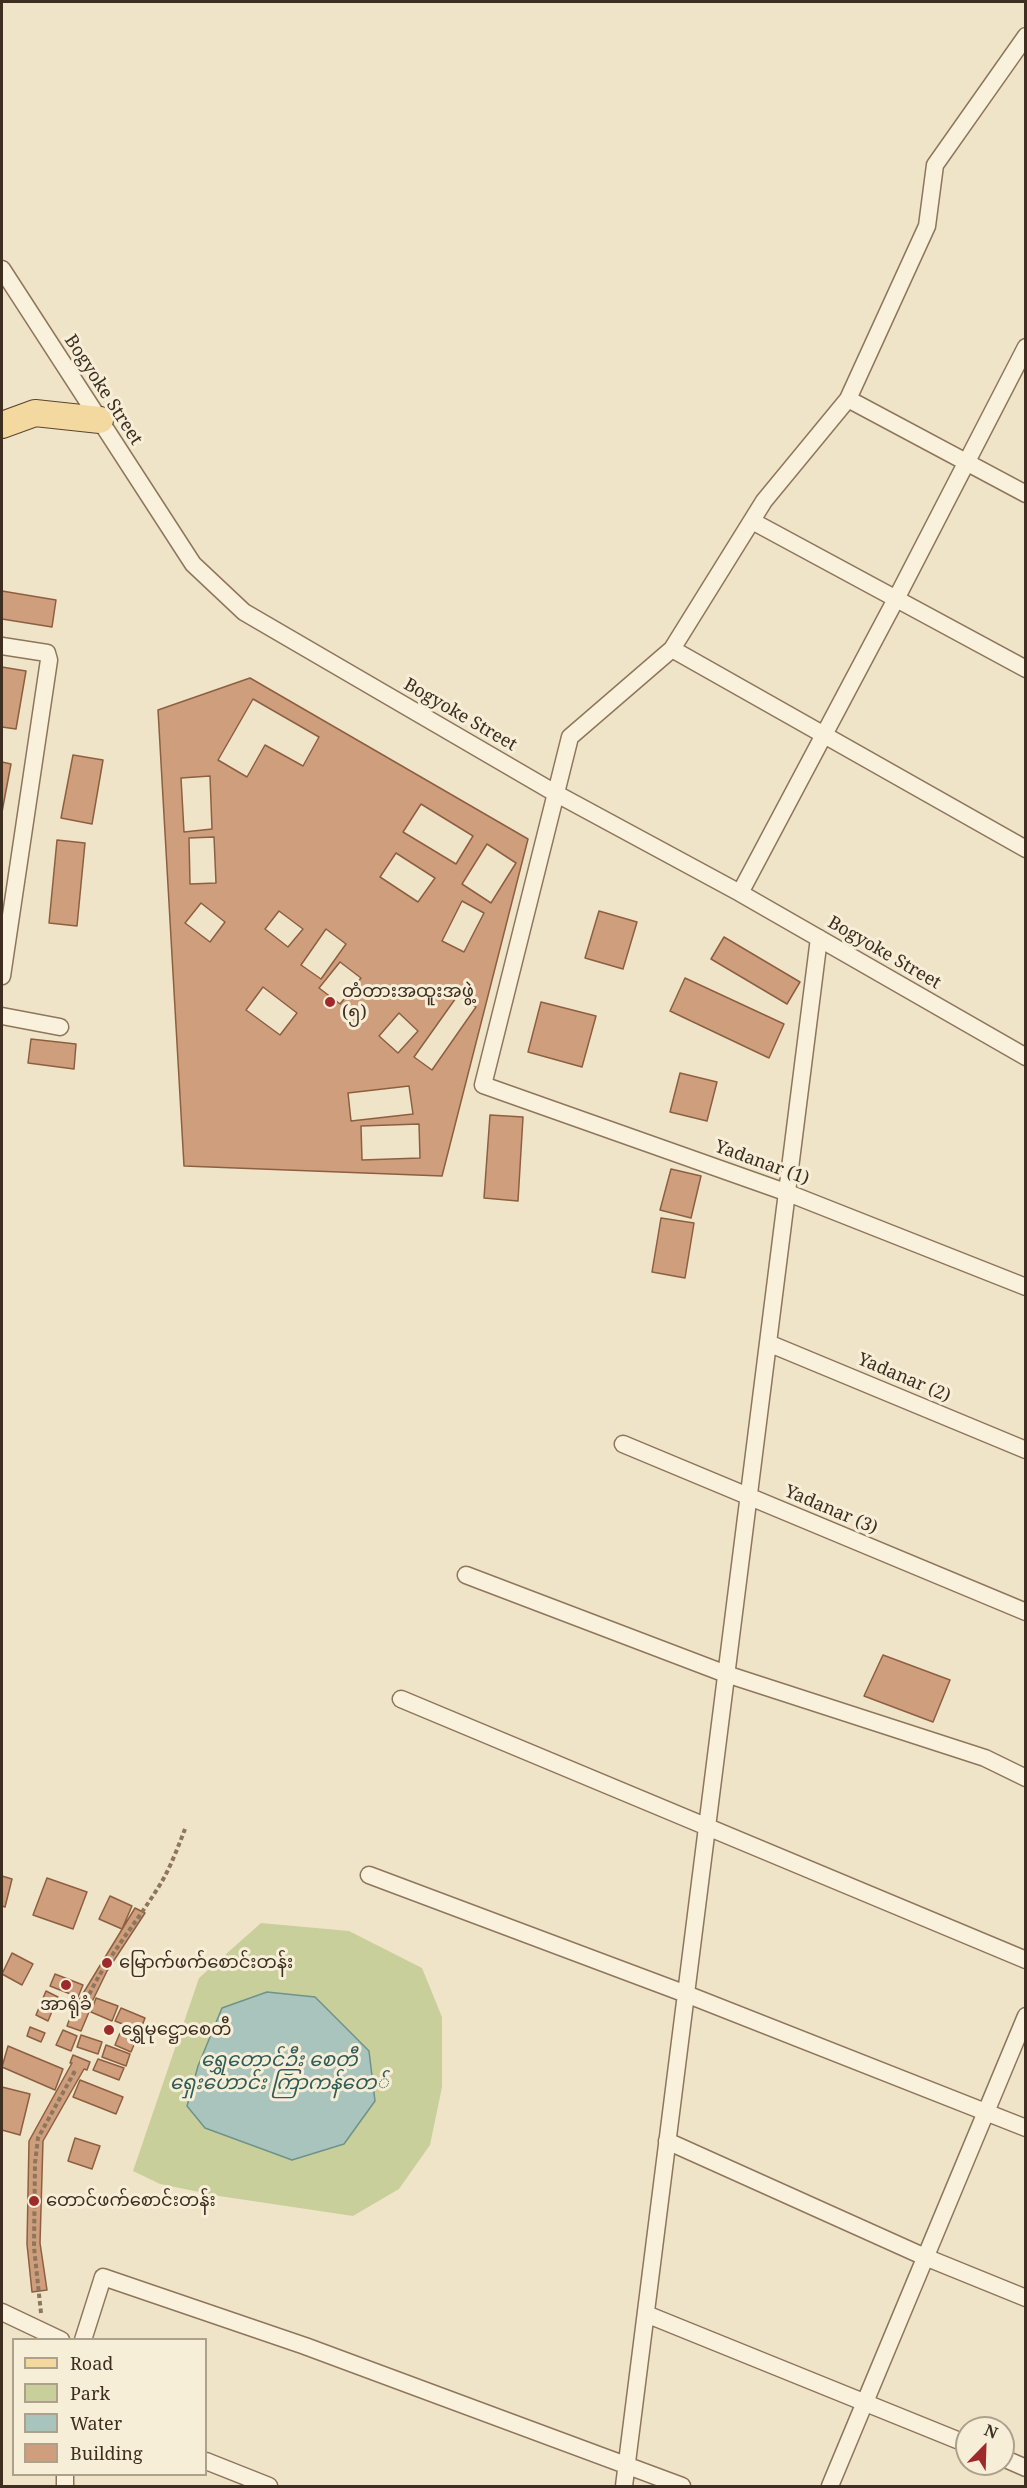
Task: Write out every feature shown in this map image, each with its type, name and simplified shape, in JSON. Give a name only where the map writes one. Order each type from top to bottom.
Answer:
[{"type":"main road","points":[[2,425],[35,413],[100,420]]},
{"type":"street","points":[[555,793],[570,737],[672,649],[764,501],[848,399],[927,226],[935,165],[1026,36]]},
{"type":"street","name":"Bogyoke Street","points":[[2,269],[193,564],[244,612],[555,793],[740,893],[1026,1057]]},
{"type":"street","points":[[740,893],[1026,347]]},
{"type":"street","points":[[848,399],[1026,494]]},
{"type":"street","points":[[752,520],[1026,669]]},
{"type":"street","points":[[2,646],[47,653],[49,660],[2,976]]},
{"type":"street","points":[[672,649],[1026,849]]},
{"type":"street","name":"Yadanar (1)","points":[[555,793],[483,1085],[788,1193],[1026,1287]]},
{"type":"street","points":[[624,2487],[819,938]]},
{"type":"street","points":[[2,1016],[60,1027]]},
{"type":"street","name":"Yadanar (2)","points":[[768,1343],[1026,1450]]},
{"type":"street","name":"Yadanar (3)","points":[[623,1444],[1026,1612]]},
{"type":"street","points":[[466,1575],[726,1674],[985,1758],[1026,1778]]},
{"type":"street","points":[[401,1699],[1026,1960]]},
{"type":"street","points":[[369,1875],[686,1994],[1026,2128]]},
{"type":"street","points":[[830,2487],[1026,2016]]},
{"type":"street","points":[[667,2141],[926,2257],[1026,2298]]},
{"type":"street","points":[[84,2338],[103,2277],[305,2346],[682,2487]]},
{"type":"street","points":[[2,2312],[57,2338]]},
{"type":"street","points":[[646,2314],[955,2439]]},
{"type":"street","points":[[207,2461],[269,2487]]},
{"type":"path","points":[[83,2008],[92,1986],[161,1882],[185,1829]]},
{"type":"path","points":[[43,2331],[34,2247],[35,2163],[38,2138],[76,2069]]},
{"type":"green space","points":[[261,1923],[349,1931],[422,1968],[442,2017],[442,2087],[430,2145],[399,2189],[353,2216],[219,2196],[160,2184],[133,2171],[199,1978]]},
{"type":"water","name":"ရွှေတောင်ဦး စေတီ ရှေး‌ဟောင်း ကြာကန်တေ်","points":[[267,1992],[315,1997],[369,2051],[375,2101],[344,2144],[292,2160],[205,2128],[187,2106],[198,2066],[222,2008]]},
{"type":"building","points":[[2,591],[56,600],[52,627],[2,619]]},
{"type":"building","points":[[2,667],[26,671],[16,729],[2,727]]},
{"type":"building","name":"တံတားအထူးအဖွဲ့ (၅)","points":[[250,678],[528,839],[442,1176],[184,1166],[158,710]]},
{"type":"building","points":[[253,699],[319,737],[303,766],[265,745],[247,777],[218,760]]},
{"type":"building","points":[[73,755],[103,760],[92,824],[61,818]]},
{"type":"building","points":[[2,762],[11,764],[2,812]]},
{"type":"building","points":[[210,776],[212,829],[184,832],[181,778]]},
{"type":"building","points":[[421,804],[473,836],[456,864],[403,832]]},
{"type":"building","points":[[214,837],[216,883],[190,884],[189,838]]},
{"type":"building","points":[[57,840],[85,843],[77,926],[49,923]]},
{"type":"building","points":[[487,844],[516,863],[491,903],[462,884]]},
{"type":"building","points":[[396,853],[435,878],[418,902],[380,877]]},
{"type":"building","points":[[462,901],[484,913],[464,952],[442,941]]},
{"type":"building","points":[[201,903],[225,922],[210,942],[185,923]]},
{"type":"building","points":[[279,911],[303,929],[288,947],[265,929]]},
{"type":"building","points":[[599,911],[637,922],[623,969],[585,958]]},
{"type":"building","points":[[326,929],[346,944],[321,979],[301,965]]},
{"type":"building","points":[[724,937],[800,982],[787,1004],[711,959]]},
{"type":"building","points":[[340,962],[361,978],[340,1004],[319,988]]},
{"type":"building","points":[[685,978],[784,1024],[769,1058],[670,1011]]},
{"type":"building","points":[[263,987],[297,1013],[280,1035],[246,1010]]},
{"type":"building","points":[[458,995],[476,1007],[432,1070],[414,1057]]},
{"type":"building","points":[[541,1002],[596,1016],[582,1067],[528,1052]]},
{"type":"building","points":[[399,1013],[418,1031],[398,1053],[379,1036]]},
{"type":"building","points":[[31,1039],[76,1044],[74,1069],[28,1063]]},
{"type":"building","points":[[680,1073],[717,1082],[707,1121],[670,1112]]},
{"type":"building","points":[[409,1086],[413,1114],[351,1121],[348,1093]]},
{"type":"building","points":[[490,1115],[523,1117],[518,1201],[484,1198]]},
{"type":"building","points":[[419,1124],[420,1158],[362,1160],[361,1126]]},
{"type":"building","points":[[671,1169],[701,1176],[691,1218],[660,1210]]},
{"type":"building","points":[[661,1218],[694,1223],[685,1278],[652,1272]]},
{"type":"building","points":[[883,1655],[950,1680],[933,1722],[864,1696]]},
{"type":"building","points":[[2,1876],[12,1879],[5,1907],[2,1906]]},
{"type":"building","points":[[47,1878],[87,1892],[73,1929],[33,1915]]},
{"type":"building","points":[[110,1896],[132,1906],[122,1929],[99,1919]]},
{"type":"building","name":"မြောက်ဖက်စောင်းတန်း","points":[[135,1908],[145,1913],[107,1971],[88,2010],[76,2005]]},
{"type":"building","points":[[12,1953],[33,1964],[22,1985],[2,1974]]},
{"type":"building","name":"အာရုံခံ","points":[[55,1974],[83,1985],[78,1997],[50,1986]]},
{"type":"building","name":"အာရုံခံ","points":[[46,1991],[58,1997],[48,2021],[36,2015]]},
{"type":"building","name":"အာရုံခံ","points":[[96,1998],[118,2006],[112,2021],[91,2012]]},
{"type":"building","name":"အာရုံခံ","points":[[74,2007],[89,2012],[81,2031],[67,2026]]},
{"type":"building","name":"အာရုံခံ","points":[[121,2008],[145,2018],[140,2031],[115,2021]]},
{"type":"building","name":"အာရုံခံ","points":[[30,2027],[45,2033],[41,2042],[27,2036]]},
{"type":"building","points":[[122,2028],[138,2035],[131,2052],[115,2045]]},
{"type":"building","name":"အာရုံခံ","points":[[63,2030],[77,2036],[71,2051],[56,2045]]},
{"type":"building","name":"အာရုံခံ","points":[[81,2035],[102,2042],[98,2054],[77,2047]]},
{"type":"building","name":"အာရုံခံ","points":[[106,2045],[130,2054],[126,2066],[102,2057]]},
{"type":"building","points":[[8,2046],[63,2069],[55,2090],[2,2067]]},
{"type":"building","name":"တောင်ဖက်စောင်းတန်း","points":[[73,2055],[90,2062],[43,2141],[40,2243],[47,2290],[32,2292],[27,2244],[29,2141],[72,2063],[70,2063]]},
{"type":"building","name":"အာရုံခံ","points":[[98,2059],[124,2068],[119,2080],[93,2070]]},
{"type":"building","points":[[80,2080],[123,2097],[116,2114],[73,2097]]},
{"type":"building","points":[[2,2087],[30,2094],[20,2135],[2,2130]]},
{"type":"building","points":[[75,2138],[100,2146],[92,2169],[68,2161]]},
{"type":"place","name":"တံတားအထူးအဖွဲ့ (၅)","points":[[330,1002]]},
{"type":"place","name":"မြောက်ဖက်စောင်းတန်း","points":[[107,1963]]},
{"type":"place","name":"အာရုံခံ","points":[[66,1985]]},
{"type":"place","name":"ရွှေမုဋ္ဌောစေတီ","points":[[109,2030]]},
{"type":"place","name":"တောင်ဖက်စောင်းတန်း","points":[[34,2201]]}]
